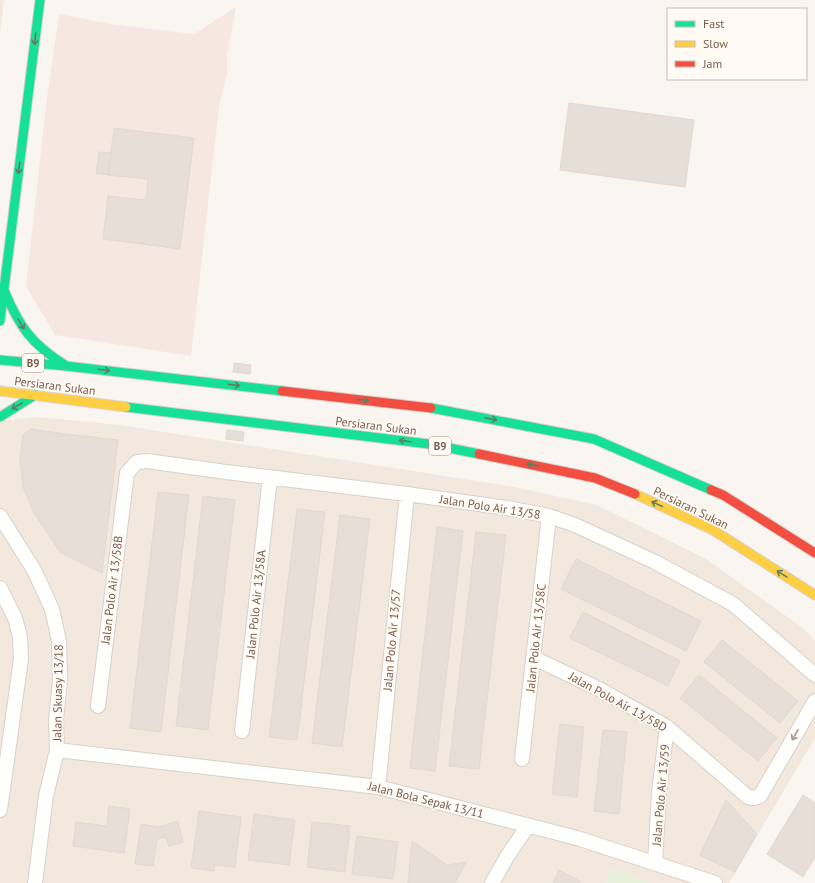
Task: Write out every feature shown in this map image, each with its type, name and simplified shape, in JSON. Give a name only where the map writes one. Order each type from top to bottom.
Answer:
[{"type":"main road","points":[[0,321],[40,0]]},
{"type":"main road","points":[[4,290],[20,324],[32,340],[47,355],[66,366]]},
{"type":"main road","name":"Persiaran Sukan","points":[[0,360],[66,366],[433,408],[594,439],[723,496],[815,553]]},
{"type":"main road","name":"Persiaran Sukan","points":[[0,391],[429,444],[595,478],[636,494],[713,530],[815,595]]},
{"type":"main road","points":[[0,417],[35,395]]},
{"type":"street","name":"Jalan Polo Air 13/58","points":[[127,473],[137,462],[147,461],[270,478],[406,494],[507,508],[550,516],[575,525],[655,562],[733,604],[815,675]]},
{"type":"street","name":"Jalan Polo Air 13/58B","points":[[98,706],[127,473]]},
{"type":"street","name":"Jalan Polo Air 13/58A","points":[[242,732],[270,478]]},
{"type":"street","name":"Jalan Polo Air 13/57","points":[[378,787],[406,494]]},
{"type":"street","name":"Jalan Skuasy 13/18","points":[[0,516],[34,570],[52,609],[59,641],[60,680],[56,720],[57,750],[46,796],[35,883]]},
{"type":"street","name":"Jalan Polo Air 13/58C","points":[[522,759],[550,516]]},
{"type":"street","points":[[0,588],[15,618],[20,637],[21,659],[0,810]]},
{"type":"street","name":"Jalan Polo Air 13/58D","points":[[534,658],[601,690],[667,727],[748,797],[754,798],[760,796],[815,701]]},
{"type":"street","name":"Jalan Polo Air 13/59","points":[[655,863],[659,792],[667,727]]},
{"type":"street","name":"Jalan Bola Sepak 13/11","points":[[57,750],[378,787],[577,838],[715,883]]},
{"type":"street","points":[[492,883],[508,854],[528,826]]},
{"type":"shaded area","points":[[0,0],[4,0],[0,35]]},
{"type":"shaded area","points":[[236,7],[227,56],[227,73],[219,107],[191,356],[55,335],[26,286],[47,98],[59,14],[110,24],[194,34]]},
{"type":"shaded area","points":[[37,417],[120,425],[514,487],[597,505],[706,559],[803,628],[815,641],[815,738],[729,883],[648,883],[611,869],[605,883],[0,883],[0,421]]},
{"type":"green space","points":[[611,869],[648,883],[605,883]]},
{"type":"building","points":[[569,103],[694,120],[685,187],[560,170]]},
{"type":"building","points":[[114,128],[194,138],[180,249],[103,239],[108,196],[146,200],[148,179],[108,175]]},
{"type":"building","points":[[99,152],[111,153],[108,175],[96,173]]},
{"type":"building","points":[[234,363],[251,365],[250,374],[233,372]]},
{"type":"building","points":[[31,429],[118,440],[102,573],[60,552],[34,513],[23,487],[20,461],[23,435]]},
{"type":"building","points":[[227,430],[244,432],[243,441],[226,439]]},
{"type":"building","points":[[158,492],[189,495],[161,732],[130,728]]},
{"type":"building","points":[[203,496],[235,500],[208,730],[176,726]]},
{"type":"building","points":[[297,509],[325,512],[297,740],[269,737]]},
{"type":"building","points":[[340,515],[370,519],[342,747],[312,743]]},
{"type":"building","points":[[437,527],[463,531],[435,771],[410,768]]},
{"type":"building","points":[[476,532],[506,535],[479,769],[449,766]]},
{"type":"building","points":[[576,559],[701,621],[686,651],[561,589]]},
{"type":"building","points":[[583,612],[680,661],[668,686],[570,638]]},
{"type":"building","points":[[722,640],[798,701],[780,723],[704,662]]},
{"type":"building","points":[[699,675],[777,738],[758,761],[680,698]]},
{"type":"building","points":[[560,724],[584,727],[577,797],[552,794]]},
{"type":"building","points":[[603,730],[627,732],[619,814],[594,811]]},
{"type":"building","points":[[803,795],[815,803],[815,857],[803,877],[767,854]]},
{"type":"building","points":[[726,800],[757,834],[735,872],[700,855]]},
{"type":"building","points":[[109,806],[130,809],[124,853],[73,846],[76,822],[107,826]]},
{"type":"building","points":[[199,811],[241,817],[235,867],[214,865],[214,871],[191,868]]},
{"type":"building","points":[[254,814],[295,820],[289,865],[248,860]]},
{"type":"building","points":[[178,821],[183,842],[169,846],[165,837],[157,839],[153,866],[135,864],[141,824],[159,827]]},
{"type":"building","points":[[312,822],[350,826],[345,872],[307,867]]},
{"type":"building","points":[[357,836],[398,842],[393,879],[352,874]]},
{"type":"building","points":[[412,841],[447,865],[466,862],[455,883],[408,883]]},
{"type":"building","points":[[559,870],[581,882],[581,883],[553,883]]},
{"type":"traffic: fast","points":[[0,321],[40,0]]},
{"type":"traffic: fast","points":[[4,290],[15,314],[27,333],[43,349],[65,365]]},
{"type":"traffic: fast","points":[[0,360],[66,366],[282,391]]},
{"type":"traffic: fast","points":[[0,417],[35,395]]},
{"type":"traffic: fast","points":[[126,407],[429,444],[479,454]]},
{"type":"traffic: fast","points":[[431,408],[594,439],[711,490]]},
{"type":"traffic: slow","points":[[0,391],[126,407]]},
{"type":"traffic: slow","points":[[635,494],[713,530],[815,595]]},
{"type":"traffic: jam","points":[[282,391],[431,408]]},
{"type":"traffic: jam","points":[[479,454],[595,478],[635,494]]},
{"type":"traffic: jam","points":[[711,490],[723,495],[815,553]]}]
